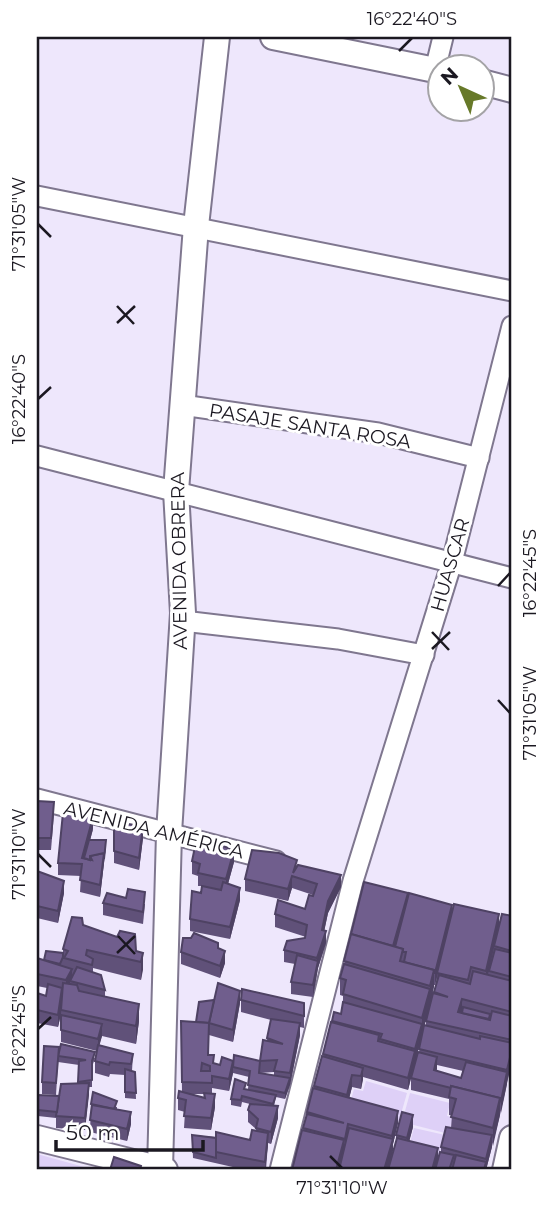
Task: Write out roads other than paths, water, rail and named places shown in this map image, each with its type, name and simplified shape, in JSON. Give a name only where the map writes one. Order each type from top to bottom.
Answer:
[{"type":"street","name":"AVENIDA OBRERA","points":[[161,1170],[169,834],[183,621],[176,491],[196,226],[217,37]]},
{"type":"street","points":[[273,37],[426,69]]},
{"type":"street","points":[[37,195],[512,290]]},
{"type":"street","name":"HUASCAR","points":[[280,1170],[353,881],[453,562],[512,326]]},
{"type":"street","name":"PASAJE SANTA ROSA","points":[[182,405],[378,433],[479,458]]},
{"type":"street","points":[[37,456],[512,578]]},
{"type":"street","points":[[183,621],[338,639],[424,655]]},
{"type":"street","name":"AVENIDA AMÉRICA","points":[[37,799],[301,867]]},
{"type":"street","points":[[37,1138],[161,1170]]},
{"type":"street","points":[[505,1170],[512,1138]]}]
